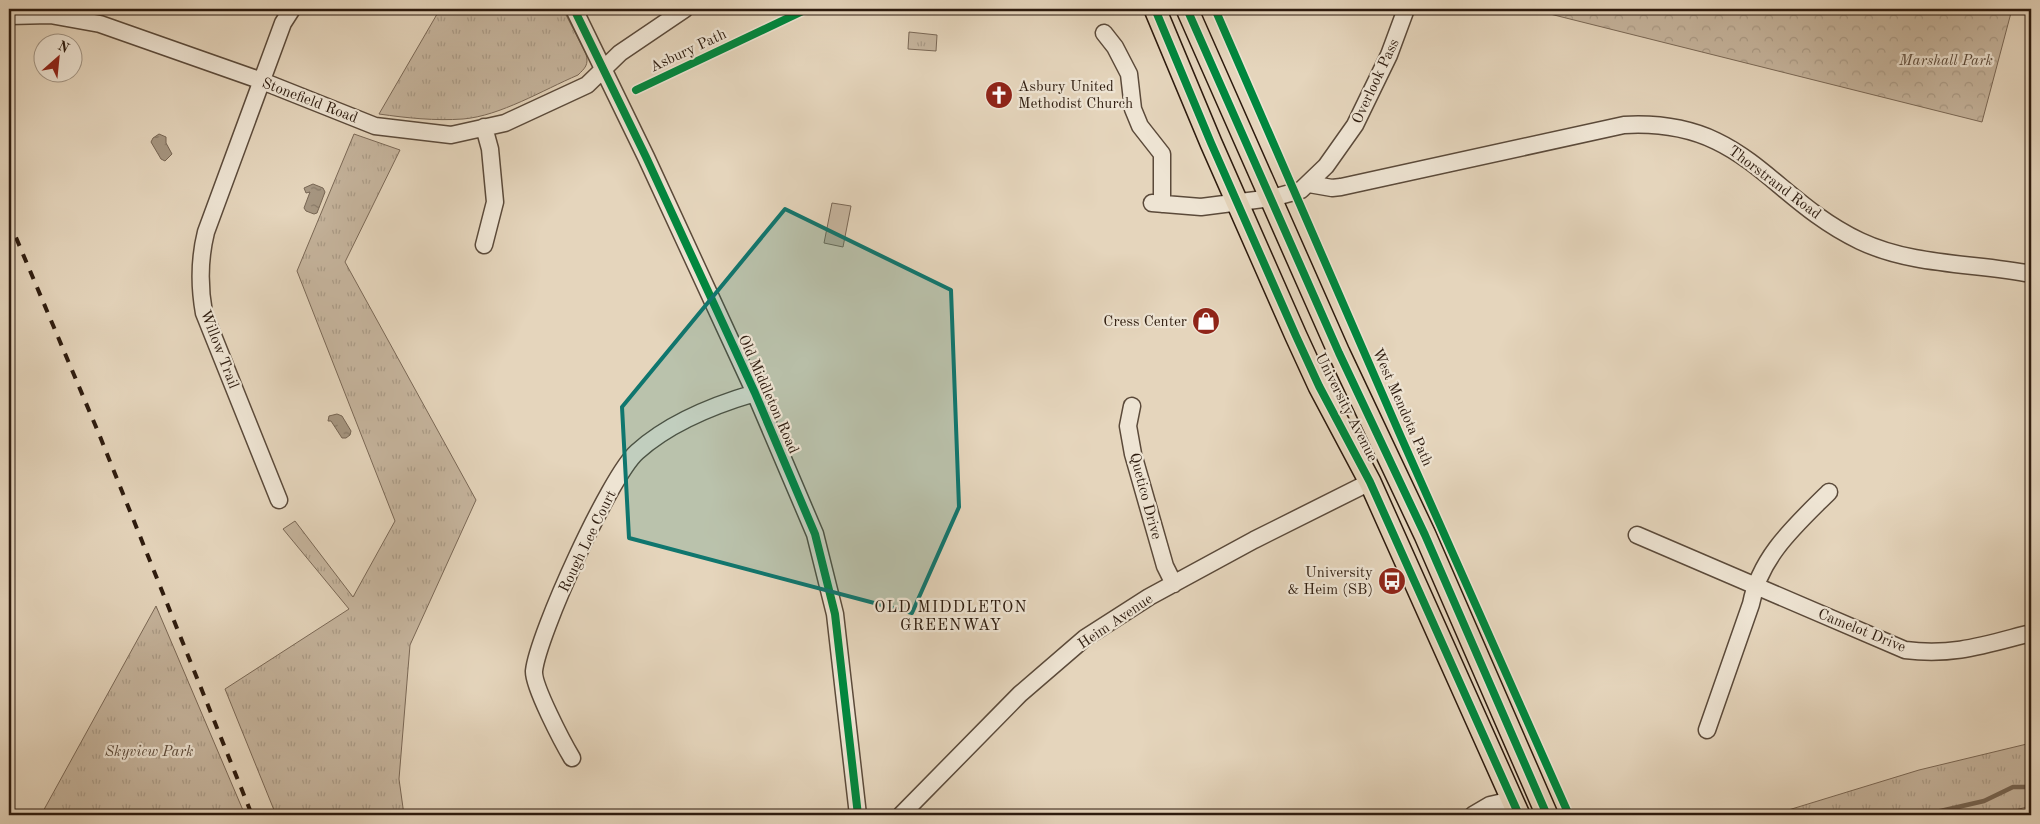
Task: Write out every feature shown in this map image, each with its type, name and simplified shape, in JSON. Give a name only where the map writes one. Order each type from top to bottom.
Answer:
[{"type":"main road","name":"University Avenue","points":[[1155,9],[1319,386],[1370,482],[1515,808]]},
{"type":"main road","name":"University Avenue","points":[[1187,9],[1272,198],[1316,302],[1449,591],[1548,815]]},
{"type":"main road","points":[[1370,482],[1382,483],[1388,487],[1430,565],[1449,591]]},
{"type":"main road","points":[[1515,808],[1524,802],[1535,815]]},
{"type":"street","name":"Willow Trail","points":[[279,500],[204,313],[200,256],[206,232],[283,23],[292,9]]},
{"type":"street","name":"Old Middleton Road","points":[[574,9],[755,393],[815,534],[835,614],[858,815]]},
{"type":"street","name":"Stonefield Road","points":[[9,16],[80,14],[123,32],[262,82],[375,126],[451,135],[505,123],[587,85],[620,53],[659,24],[685,9]]},
{"type":"street","name":"Overlook Pass","points":[[1104,33],[1115,47],[1129,74],[1133,109],[1140,126],[1162,154],[1157,204],[1201,207],[1272,198],[1295,193],[1309,184],[1326,166],[1354,125],[1389,55],[1406,9]]},
{"type":"street","name":"Thorstrand Road","points":[[1309,184],[1332,188],[1340,187],[1624,125],[1661,125],[1701,134],[1727,145],[1747,158],[1835,227],[1874,247],[1930,260],[2031,274]]},
{"type":"street","points":[[484,127],[490,149],[495,202],[484,245]]},
{"type":"street","name":"Rough Lee Court","points":[[572,758],[554,726],[534,672],[552,611],[599,511],[636,452],[679,422],[755,393]]},
{"type":"street","name":"Quetico Drive","points":[[1132,406],[1128,426],[1133,454],[1165,566],[1174,584]]},
{"type":"street","name":"Heim Avenue","points":[[901,815],[1020,694],[1086,638],[1174,584],[1254,540],[1370,482]]},
{"type":"street","points":[[1707,730],[1751,604],[1755,585],[1782,538],[1829,492]]},
{"type":"street","name":"Camelot Drive","points":[[1637,535],[1905,650],[1933,654],[1967,650],[2031,632]]},
{"type":"street","points":[[1473,815],[1490,805],[1515,808]]},
{"type":"highlighted area","points":[[785,209],[951,290],[959,507],[912,613],[629,538],[622,407]]},
{"type":"green space","points":[[440,9],[563,9],[586,54],[586,66],[578,75],[536,95],[506,108],[477,117],[453,120],[379,114]]},
{"type":"green space","name":"Marshall Park","points":[[1530,9],[2012,9],[1982,122]]},
{"type":"green space","points":[[909,32],[937,35],[936,51],[908,49]]},
{"type":"green space","points":[[354,134],[400,150],[345,262],[476,500],[410,645],[399,779],[404,815],[276,815],[225,689],[349,609],[283,529],[295,521],[353,597],[395,521],[297,271]]},
{"type":"green space","points":[[832,203],[851,206],[843,247],[824,243]]},
{"type":"green space","name":"Skyview Park","points":[[156,606],[245,815],[41,815]]},
{"type":"green space","points":[[2031,743],[2031,806],[1995,815],[1772,815],[1919,770]]},
{"type":"water","points":[[159,134],[166,137],[166,143],[172,154],[165,161],[161,159],[151,142]]},
{"type":"water","points":[[313,184],[323,188],[325,192],[317,213],[314,214],[306,211],[304,208],[310,192],[306,193],[304,188]]},
{"type":"water","points":[[337,414],[342,416],[351,431],[350,435],[346,438],[342,438],[331,421],[328,421],[329,416]]},
{"type":"waterway","points":[[1923,815],[1984,801],[2013,787],[2031,787]]},
{"type":"railway","points":[[9,221],[99,434],[252,815]]},
{"type":"cycle path","points":[[574,9],[646,157],[755,393],[815,534],[835,614],[858,815]]},
{"type":"cycle path","name":"Asbury Path","points":[[636,90],[807,9]]},
{"type":"cycle path","points":[[1155,9],[1211,143],[1296,336],[1319,386],[1370,482],[1519,815]]},
{"type":"cycle path","points":[[1187,9],[1339,353],[1425,535],[1547,815]]},
{"type":"cycle path","name":"West Mendota Path","points":[[1215,9],[1401,437],[1569,815]]},
{"type":"place","name":"Asbury United Methodist Church","points":[[999,95]]},
{"type":"place","name":"Cress Center","points":[[1206,321]]},
{"type":"place","name":"University & Heim (SB)","points":[[1392,581]]},
{"type":"district","name":"OLD MIDDLETON GREENWAY","points":[[951,615]]}]
